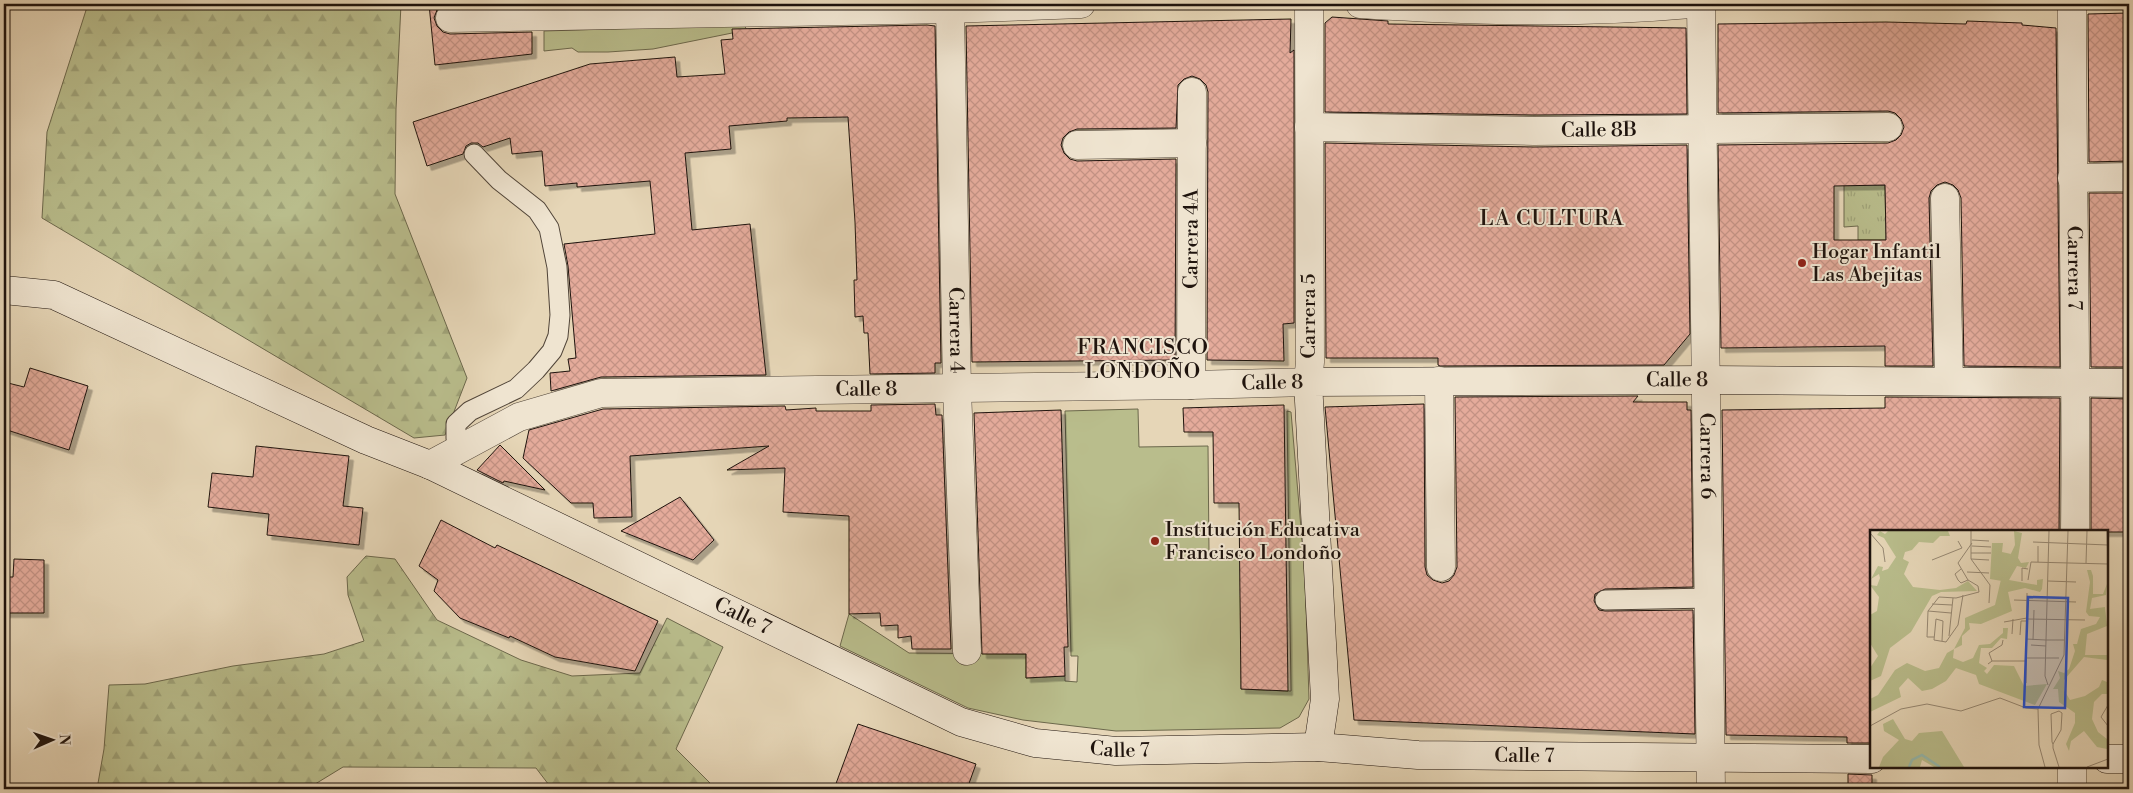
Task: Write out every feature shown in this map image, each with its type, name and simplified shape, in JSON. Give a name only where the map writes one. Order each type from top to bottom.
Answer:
[{"type":"street","points":[[450,18],[792,8],[938,8],[1081,4]]},
{"type":"street","name":"Carrera 5","points":[[1309,4],[1310,362],[1308,382],[1325,699],[1318,747]]},
{"type":"street","points":[[1360,4],[1466,10],[1690,4]]},
{"type":"street","name":"Carrera 6","points":[[1700,4],[1710,598],[1711,789]]},
{"type":"street","name":"Carrera 7","points":[[2072,4],[2072,178],[2076,384],[2075,530]]},
{"type":"street","name":"Carrera 4","points":[[938,8],[957,389],[967,651]]},
{"type":"street","name":"Carrera 4A","points":[[1191,385],[1192,92]]},
{"type":"street","name":"Calle 8B","points":[[1309,127],[1534,132],[1888,127]]},
{"type":"street","points":[[1076,145],[1192,144]]},
{"type":"street","points":[[2072,178],[2129,177]]},
{"type":"street","points":[[1945,198],[1948,381]]},
{"type":"street","name":"Calle 7","points":[[4,290],[54,295],[366,440],[424,463],[961,722],[1035,743],[1116,751],[1318,747],[1418,755],[1710,760],[1870,759]]},
{"type":"street","name":"Calle 8","points":[[424,463],[459,450],[519,417],[601,392],[957,389],[1438,381],[1706,380],[2129,383]]},
{"type":"street","points":[[1438,381],[1441,567]]},
{"type":"street","points":[[2108,759],[2129,759]]},
{"type":"street","points":[[2072,768],[2072,789]]},
{"type":"lane","points":[[459,450],[456,438],[456,424],[470,412],[516,389],[536,370],[552,351],[558,336],[560,315],[557,267],[549,228],[537,210],[499,180],[474,154]]},
{"type":"lane","points":[[1605,600],[1710,598]]},
{"type":"green space","points":[[88,4],[401,4],[396,109],[395,194],[467,378],[445,435],[414,438],[42,218],[47,132]]},
{"type":"green space","points":[[744,25],[747,30],[653,49],[578,52],[572,48],[544,51],[544,31]]},
{"type":"green space","points":[[1844,185],[1885,185],[1886,240],[1858,240],[1858,226],[1844,227]]},
{"type":"green space","points":[[1138,409],[1139,447],[1208,446],[1209,553],[1240,554],[1241,689],[1288,691],[1291,691],[1287,411],[1291,412],[1305,575],[1309,699],[1299,717],[1280,728],[1116,731],[1023,720],[968,708],[840,646],[849,614],[909,653],[1026,654],[1026,678],[1065,676],[1065,681],[1077,682],[1078,656],[1071,656],[1065,411]]},
{"type":"green space","points":[[366,556],[395,559],[437,620],[521,660],[572,676],[640,673],[667,618],[723,647],[676,749],[716,789],[552,789],[536,768],[343,767],[307,789],[97,789],[104,749],[109,685],[145,684],[233,666],[324,654],[364,641],[348,595],[347,577]]},
{"type":"building","points":[[429,4],[445,4],[437,10],[434,18],[437,26],[443,32],[450,34],[532,32],[532,54],[435,65]]},
{"type":"building","points":[[2129,13],[2129,161],[2089,162],[2088,14]]},
{"type":"building","points":[[1332,17],[1388,21],[1388,24],[1686,28],[1687,114],[1534,115],[1325,112],[1325,23]]},
{"type":"building","points":[[1291,19],[1290,53],[1294,50],[1294,323],[1283,324],[1284,361],[1207,360],[1208,92],[1206,85],[1200,79],[1192,76],[1184,79],[1178,85],[1176,128],[1077,129],[1069,132],[1063,138],[1061,145],[1064,153],[1070,159],[1077,161],[1176,159],[1175,360],[972,362],[966,26]]},
{"type":"building","points":[[1967,21],[2022,23],[2022,25],[2056,28],[2060,367],[1964,366],[1961,198],[1958,190],[1953,185],[1945,182],[1937,185],[1931,191],[1929,198],[1933,366],[1885,366],[1885,346],[1721,348],[1718,145],[1888,143],[1896,140],[1901,135],[1904,127],[1901,119],[1895,113],[1888,111],[1718,113],[1718,24],[1886,22],[1966,24]],"holes":[[[1885,185],[1886,240],[1834,240],[1834,186]]]},
{"type":"building","points":[[935,26],[941,363],[935,363],[935,373],[870,374],[868,333],[864,333],[863,316],[855,317],[854,280],[857,280],[855,222],[848,117],[787,118],[787,121],[729,126],[731,149],[685,153],[692,230],[750,224],[766,375],[601,377],[551,391],[550,373],[570,371],[568,359],[576,358],[568,266],[564,244],[655,234],[650,181],[577,187],[577,183],[545,186],[542,151],[512,154],[510,138],[483,147],[478,143],[471,143],[466,146],[463,154],[427,166],[413,122],[590,64],[675,57],[677,77],[725,74],[721,40],[733,39],[732,29]]},
{"type":"building","points":[[1325,143],[1534,147],[1687,145],[1690,334],[1664,365],[1440,366],[1438,365],[1438,358],[1326,358]]},
{"type":"building","points":[[2089,193],[2129,193],[2129,367],[2091,367]]},
{"type":"building","points":[[30,368],[88,386],[69,450],[4,429],[4,382],[24,387]]},
{"type":"building","points":[[1638,396],[1633,402],[1687,402],[1687,410],[1691,410],[1693,587],[1605,589],[1595,594],[1594,601],[1599,610],[1605,611],[1693,610],[1695,734],[1354,720],[1325,407],[1424,404],[1425,567],[1427,575],[1433,580],[1442,583],[1449,581],[1457,567],[1455,397]]},
{"type":"building","points":[[1885,397],[2060,398],[2059,530],[1870,530],[1870,743],[1847,743],[1847,737],[1726,735],[1722,410],[1885,408]]},
{"type":"building","points":[[2091,398],[2129,399],[2129,532],[2091,530]]},
{"type":"building","points":[[935,404],[936,415],[942,415],[951,649],[912,649],[911,636],[898,638],[898,625],[881,626],[880,613],[849,614],[849,516],[783,512],[785,468],[727,470],[769,446],[630,456],[632,517],[594,518],[593,503],[571,503],[523,458],[529,430],[603,409],[785,406],[786,410],[816,408],[816,411],[871,411],[871,405]]},
{"type":"building","points":[[1284,405],[1288,691],[1241,689],[1239,503],[1214,503],[1213,432],[1184,432],[1183,408]]},
{"type":"building","points":[[1061,410],[1068,647],[1064,647],[1065,676],[1026,678],[1026,654],[982,654],[974,413]]},
{"type":"building","points":[[500,445],[545,490],[504,481],[503,483],[477,470]]},
{"type":"building","points":[[256,446],[349,456],[343,506],[363,508],[359,545],[267,535],[269,514],[208,507],[212,473],[253,477]]},
{"type":"building","points":[[680,497],[714,540],[693,560],[621,531]]},
{"type":"building","points":[[441,520],[495,548],[497,545],[658,621],[635,671],[555,657],[510,636],[509,638],[460,618],[434,591],[438,580],[419,566]]},
{"type":"building","points":[[14,559],[44,560],[44,613],[4,613],[4,577],[13,577]]},
{"type":"building","points":[[858,724],[976,764],[967,789],[834,789]]},
{"type":"building","points":[[1848,774],[1872,775],[1872,789],[1848,789]]},
{"type":"place","name":"Hogar Infantil Las Abejitas","points":[[1802,263]]},
{"type":"place","name":"Institución Educativa Francisco Londoño","points":[[1155,541]]},
{"type":"district","name":"LA CULTURA","points":[[1552,219]]},
{"type":"district","name":"FRANCISCO LONDOÑO","points":[[1143,360]]}]
